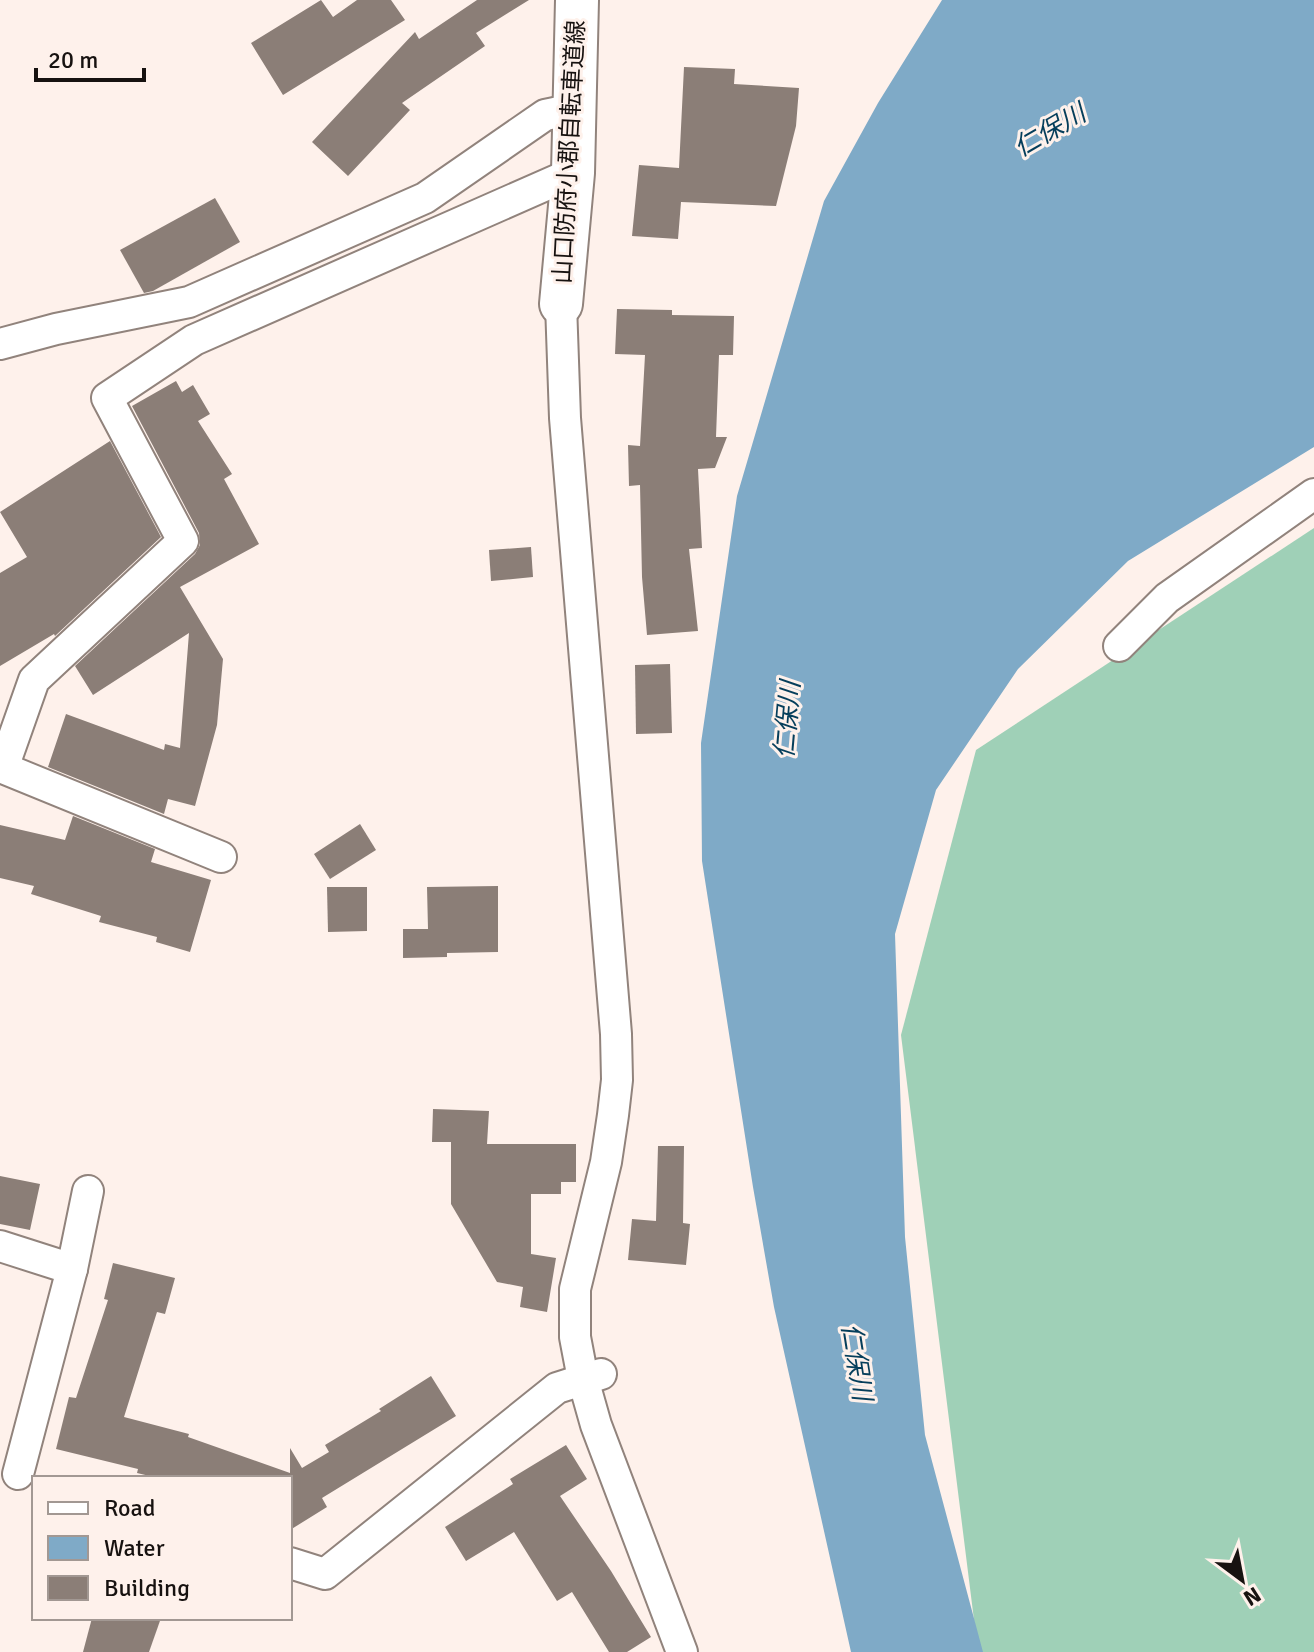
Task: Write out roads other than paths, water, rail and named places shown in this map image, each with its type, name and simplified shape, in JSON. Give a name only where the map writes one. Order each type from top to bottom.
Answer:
[{"type":"main road","name":"山口防府小郡自転車道線","points":[[561,304],[573,173],[577,0]]},
{"type":"street","points":[[0,344],[56,329],[189,302],[425,198],[545,115],[574,109]]},
{"type":"street","points":[[221,857],[3,768],[34,680],[183,541],[107,398],[194,340],[573,173]]},
{"type":"street","points":[[561,304],[565,418],[616,1034],[617,1080],[606,1162],[575,1289],[575,1337],[592,1376],[596,1425],[682,1652]]},
{"type":"street","points":[[1119,646],[1167,598],[1314,494]]},
{"type":"street","points":[[17,1474],[72,1269],[88,1191]]},
{"type":"street","points":[[0,1246],[72,1269]]},
{"type":"street","points":[[292,1564],[325,1574],[557,1388],[592,1376]]},
{"type":"water","name":"仁保川","points":[[942,0],[1314,0],[1314,447],[1128,561],[1018,669],[936,790],[895,934],[905,1237],[925,1435],[983,1652],[851,1652],[774,1307],[753,1187],[702,861],[701,743],[737,496],[824,201],[878,103]]}]
